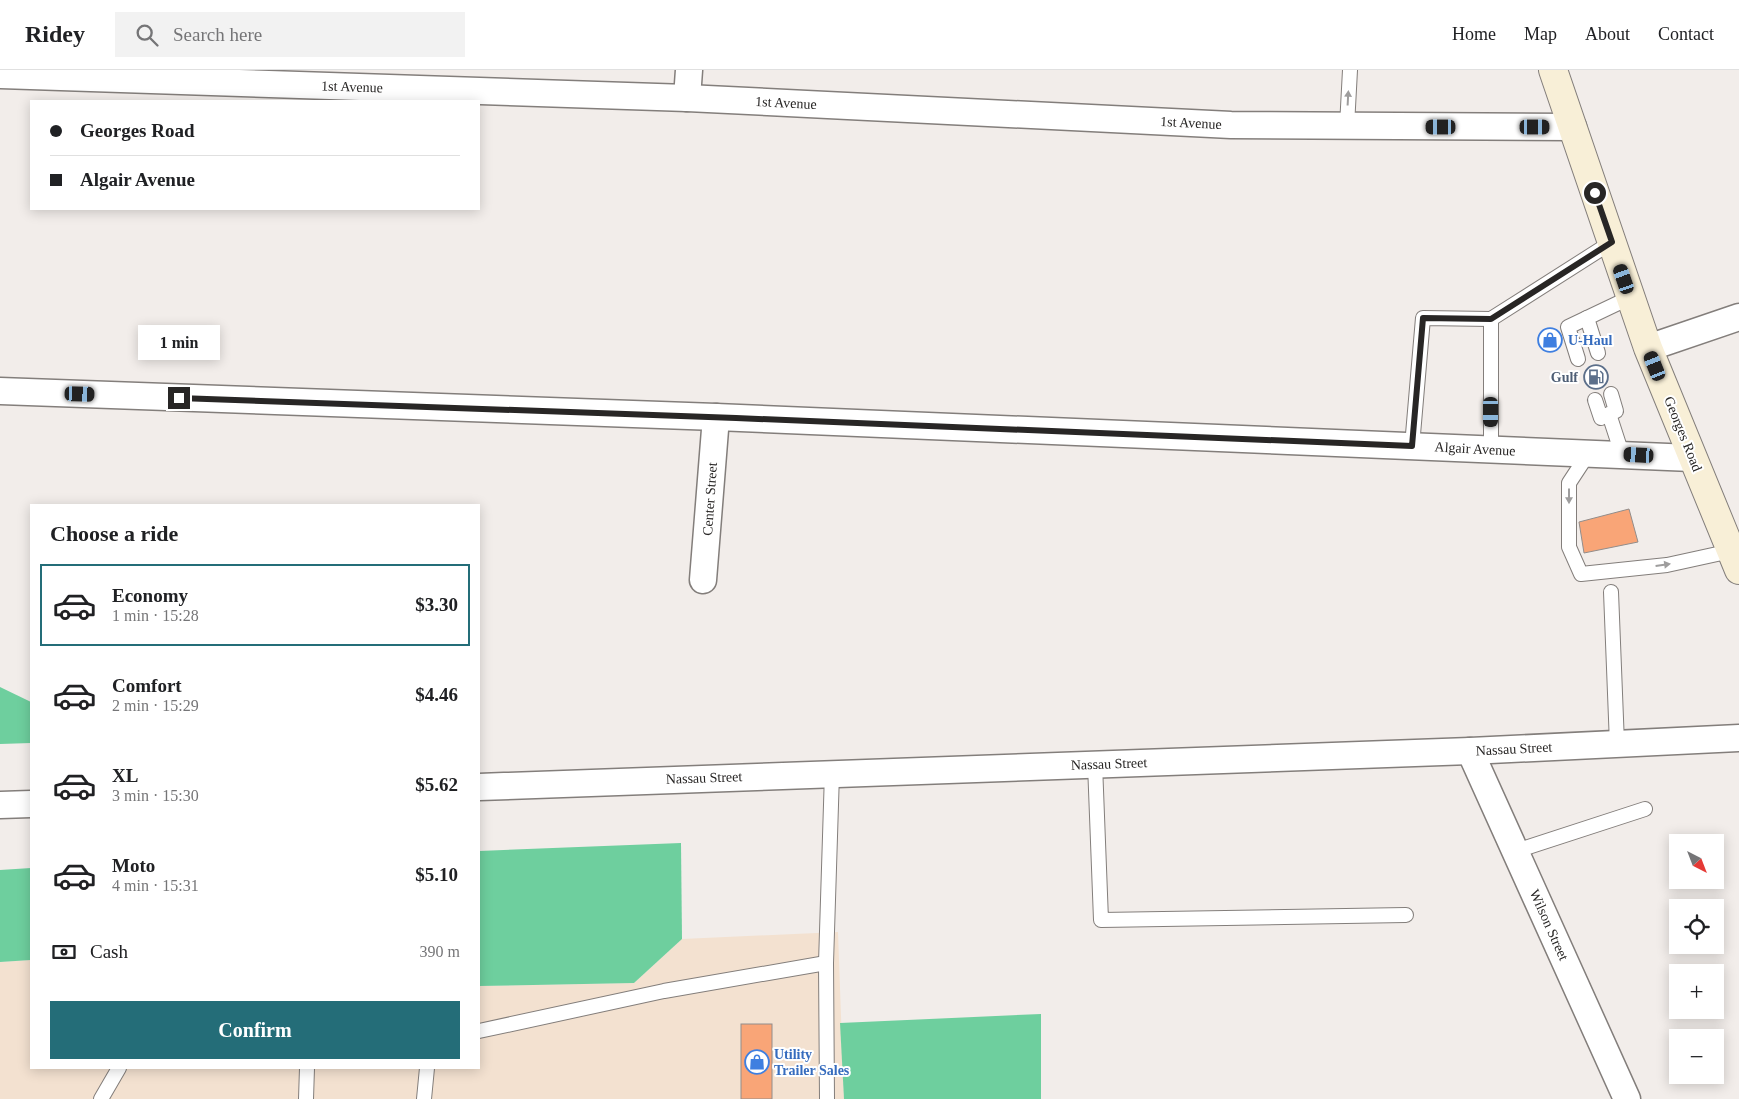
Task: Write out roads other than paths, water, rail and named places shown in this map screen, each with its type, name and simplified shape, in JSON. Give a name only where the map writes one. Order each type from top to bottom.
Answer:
[{"type":"street","points":[[687,98],[689,70]]},
{"type":"street","name":"Georges Road","points":[[1553,70],[1648,348],[1735,560]]},
{"type":"street","name":"1st Avenue","points":[[0,75],[687,98],[1231,125],[1573,127]]},
{"type":"street","points":[[1648,348],[1739,317]]},
{"type":"street","name":"Algair Avenue","points":[[0,391],[716,417],[1692,458]]},
{"type":"street","name":"Center Street","points":[[704,580],[716,417]]},
{"type":"street","name":"Nassau Street","points":[[480,787],[1470,751],[1739,738]]},
{"type":"street","name":"Wilson Street","points":[[1470,751],[1627,1099]]},
{"type":"street","points":[[0,805],[30,804]]},
{"type":"lane","points":[[1347,126],[1350,70]]},
{"type":"lane","points":[[1412,446],[1423,318],[1491,319],[1612,242]]},
{"type":"lane","points":[[1578,359],[1568,327],[1631,297]]},
{"type":"lane","points":[[1586,318],[1598,353]]},
{"type":"lane","points":[[1491,319],[1491,450]]},
{"type":"lane","points":[[1595,400],[1601,418],[1616,411],[1611,394]]},
{"type":"lane","points":[[1609,414],[1622,454]]},
{"type":"lane","points":[[1588,454],[1569,484],[1569,547],[1581,574],[1735,560]]},
{"type":"lane","points":[[1611,592],[1617,744]]},
{"type":"lane","points":[[1095,764],[1101,920],[1406,915]]},
{"type":"lane","points":[[827,1099],[826,963],[832,773]]},
{"type":"lane","points":[[1516,851],[1645,809]]},
{"type":"lane","points":[[480,1031],[664,992],[826,963]]},
{"type":"lane","points":[[100,1099],[118,1069]]},
{"type":"lane","points":[[306,1069],[306,1099]]},
{"type":"lane","points":[[424,1099],[427,1069]]},
{"type":"place","name":"U-Haul","points":[[1550,340]]},
{"type":"place","name":"Gulf","points":[[1596,377]]},
{"type":"place","name":"Utility Trailer Sales","points":[[757,1062]]}]
